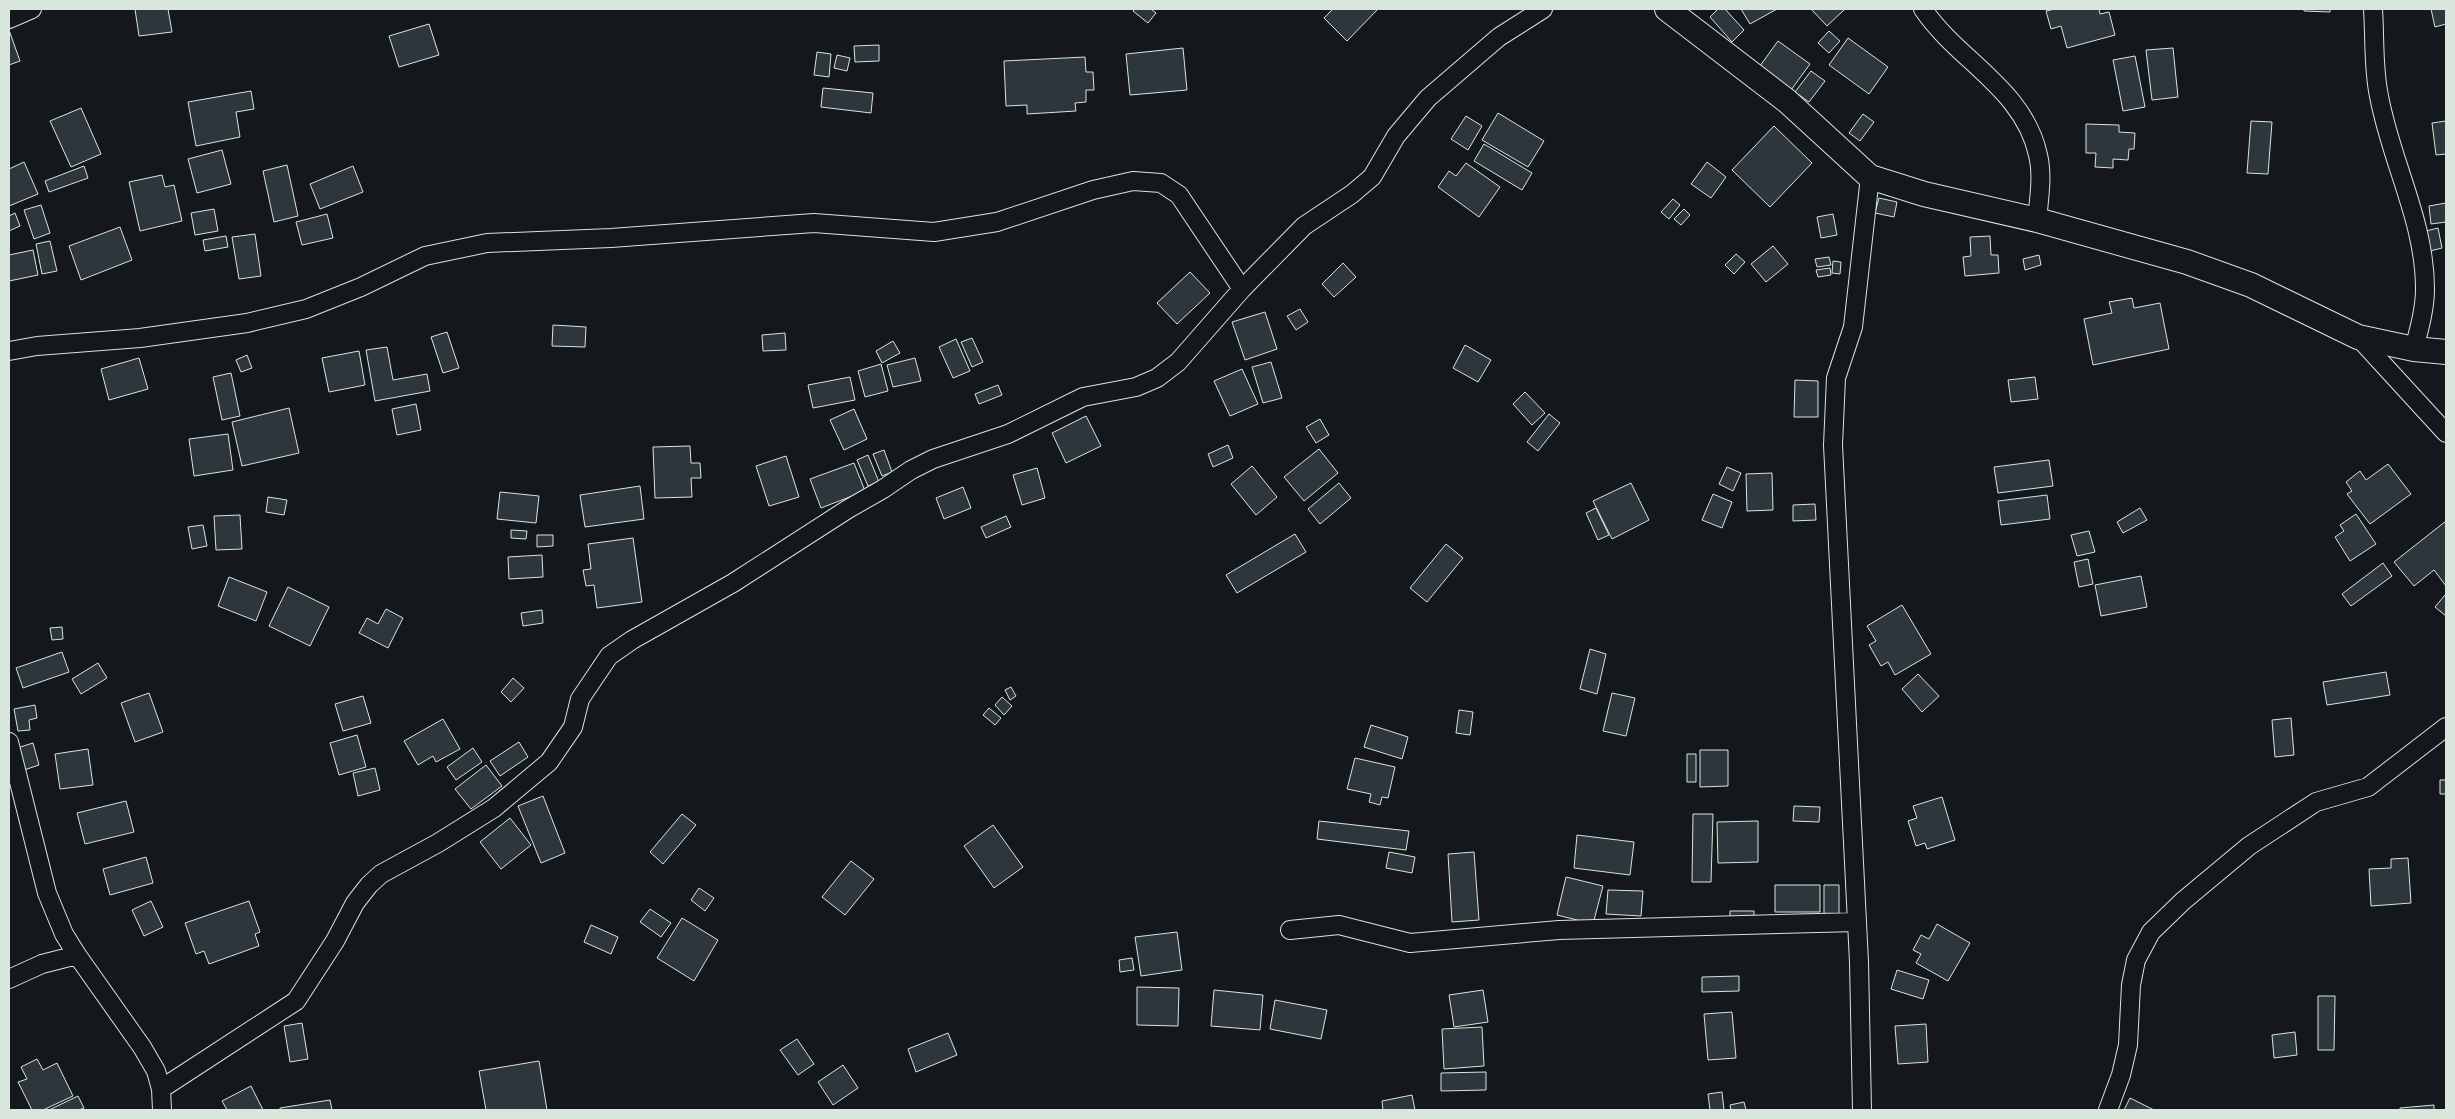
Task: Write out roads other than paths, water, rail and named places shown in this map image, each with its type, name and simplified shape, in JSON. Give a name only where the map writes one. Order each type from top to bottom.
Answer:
[{"type":"street","points":[[9,19],[32,9]]},
{"type":"street","points":[[161,1089],[296,1001],[335,940],[355,903],[375,880],[494,808],[549,762],[568,736],[580,700],[592,679],[609,656],[624,645],[733,583],[910,470],[941,456],[1008,434],[1083,397],[1136,387],[1157,378],[1178,362],[1242,289],[1304,226],[1352,194],[1372,177],[1396,136],[1428,98],[1499,37],[1543,9]]},
{"type":"street","points":[[1667,9],[1788,101],[1870,177],[1924,194],[2037,220],[2187,262],[2242,282],[2358,337],[2414,349],[2446,352]]},
{"type":"street","points":[[1923,9],[1934,25],[2007,94],[2027,123],[2038,155],[2040,181],[2037,220]]},
{"type":"street","points":[[2373,9],[2375,76],[2379,98],[2412,207],[2423,251],[2425,290],[2414,349]]},
{"type":"street","points":[[1862,1110],[1857,922],[1833,445],[1836,378],[1853,327],[1870,177]]},
{"type":"street","points":[[9,351],[37,346],[140,338],[247,323],[306,309],[361,288],[425,256],[487,243],[620,237],[814,223],[934,232],[997,222],[1093,190],[1133,181],[1161,183],[1179,195],[1242,289]]},
{"type":"street","points":[[2358,337],[2446,433]]},
{"type":"street","points":[[2108,1110],[2121,1075],[2128,1045],[2131,985],[2136,960],[2151,932],[2183,901],[2249,846],[2316,802],[2368,787],[2446,727]]},
{"type":"street","points":[[9,742],[47,893],[64,934],[77,956],[142,1047],[156,1072],[161,1089],[162,1110]]},
{"type":"street","points":[[1290,930],[1339,926],[1410,943],[1559,930],[1857,922]]},
{"type":"street","points":[[9,980],[42,964],[77,956]]}]
